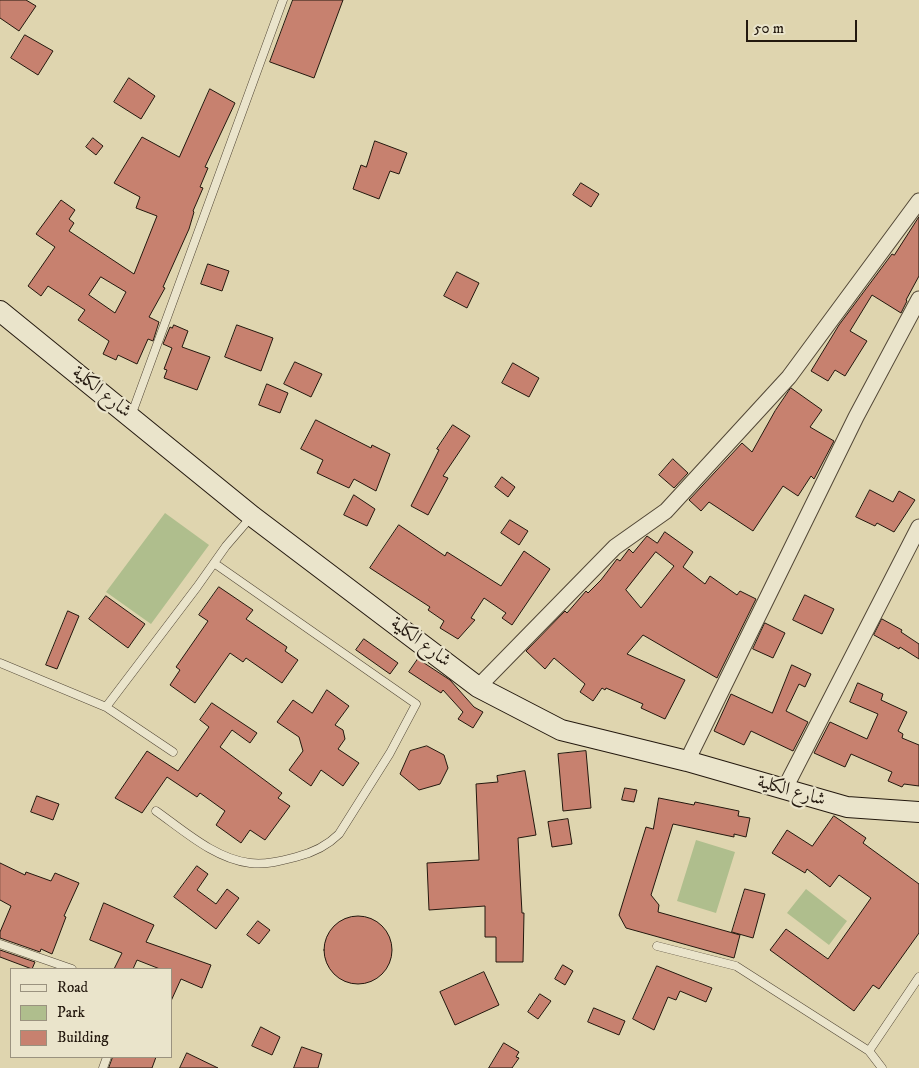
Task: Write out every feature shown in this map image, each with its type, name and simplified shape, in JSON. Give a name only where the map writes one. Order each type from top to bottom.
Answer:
[{"type":"street","points":[[478,687],[615,547],[666,511],[789,377],[919,201]]},
{"type":"street","points":[[687,761],[856,417],[919,299]]},
{"type":"street","name":"شارع الكلية","points":[[0,311],[252,516],[478,687],[560,730],[687,761],[847,807],[919,812]]},
{"type":"street","points":[[784,790],[919,527]]},
{"type":"lane","points":[[131,418],[283,0]]},
{"type":"lane","points":[[106,706],[252,516]]},
{"type":"lane","points":[[156,811],[223,854],[249,863],[277,862],[308,854],[330,843],[339,834],[390,752],[416,704],[214,563]]},
{"type":"lane","points":[[0,663],[106,706],[173,752]]},
{"type":"lane","points":[[0,944],[69,968]]},
{"type":"lane","points":[[657,946],[736,966],[868,1051],[882,1068]]},
{"type":"lane","points":[[868,1051],[919,977]]},
{"type":"green space","points":[[165,513],[209,545],[151,624],[106,592]]},
{"type":"green space","points":[[696,840],[735,852],[716,913],[677,901]]},
{"type":"green space","points":[[806,889],[847,921],[829,945],[787,913]]},
{"type":"building","points":[[0,0],[26,0],[36,6],[19,31],[0,18]]},
{"type":"building","points":[[293,0],[343,0],[314,78],[270,62]]},
{"type":"building","points":[[25,35],[53,51],[38,75],[11,58]]},
{"type":"building","points":[[129,78],[155,96],[141,119],[114,102]]},
{"type":"building","points":[[210,89],[235,103],[205,167],[208,168],[200,187],[203,188],[193,211],[189,229],[163,287],[165,288],[149,317],[159,322],[153,341],[148,339],[137,364],[118,355],[116,360],[103,354],[109,341],[78,320],[85,310],[48,286],[41,296],[28,286],[55,247],[36,234],[61,200],[75,210],[69,219],[74,223],[69,231],[134,274],[157,216],[136,208],[140,197],[114,183],[142,137],[179,157]],"holes":[[[101,277],[126,292],[115,313],[89,295]]]},
{"type":"building","points":[[93,138],[103,146],[96,155],[86,147]]},
{"type":"building","points":[[375,141],[407,153],[399,174],[390,171],[379,199],[353,189],[361,165],[366,167]]},
{"type":"building","points":[[581,183],[599,194],[591,207],[573,195]]},
{"type":"building","points":[[919,217],[919,276],[901,313],[872,295],[850,331],[867,341],[845,376],[835,370],[828,381],[811,371],[839,325],[892,254],[894,255]]},
{"type":"building","points":[[208,264],[229,271],[222,291],[201,284]]},
{"type":"building","points":[[457,272],[479,283],[467,308],[444,296]]},
{"type":"building","points":[[174,325],[188,331],[182,347],[210,357],[197,390],[164,378],[167,370],[164,369],[172,348],[163,344],[170,327],[172,328]]},
{"type":"building","points":[[237,325],[273,338],[261,371],[225,357]]},
{"type":"building","points":[[295,362],[322,374],[311,397],[284,384]]},
{"type":"building","points":[[513,363],[539,378],[529,397],[502,383]]},
{"type":"building","points":[[267,384],[288,393],[280,413],[259,405]]},
{"type":"building","points":[[791,388],[822,410],[810,427],[834,441],[814,479],[811,476],[798,496],[783,486],[753,531],[709,502],[701,511],[689,500],[742,443],[752,452],[775,411]]},
{"type":"building","points":[[316,420],[371,448],[372,445],[390,454],[376,491],[354,479],[349,488],[317,473],[323,460],[301,449]]},
{"type":"building","points":[[453,425],[470,436],[443,476],[448,478],[428,515],[411,506],[439,450],[437,449]]},
{"type":"building","points":[[673,459],[688,473],[674,488],[659,475]]},
{"type":"building","points":[[502,477],[515,487],[508,497],[495,487]]},
{"type":"building","points":[[870,490],[893,502],[899,491],[915,500],[894,532],[877,523],[875,526],[856,517]]},
{"type":"building","points":[[354,495],[375,509],[367,526],[344,515]]},
{"type":"building","points":[[510,520],[528,531],[519,545],[501,533]]},
{"type":"building","points":[[399,525],[445,556],[447,552],[501,586],[524,551],[550,569],[512,625],[502,618],[506,613],[484,598],[471,618],[475,620],[458,639],[440,628],[444,621],[428,610],[430,607],[370,568]]},
{"type":"building","points":[[665,532],[693,552],[683,567],[705,584],[710,576],[737,595],[740,591],[756,599],[717,678],[643,635],[627,654],[685,680],[665,719],[641,708],[643,704],[606,688],[605,690],[602,688],[593,701],[580,692],[585,684],[554,658],[545,669],[526,651],[565,611],[567,613],[586,591],[588,593],[617,559],[620,561],[629,549],[633,553],[647,536],[657,543]],"holes":[[[656,552],[674,566],[641,608],[626,590]]]},
{"type":"building","points":[[219,587],[253,610],[246,619],[287,647],[285,651],[298,660],[282,683],[246,658],[243,662],[230,653],[195,703],[170,685],[180,670],[176,667],[208,621],[199,615]]},
{"type":"building","points":[[805,595],[834,609],[822,634],[793,620]]},
{"type":"building","points":[[106,596],[145,624],[128,648],[89,619]]},
{"type":"building","points":[[68,611],[79,616],[57,669],[46,665]]},
{"type":"building","points":[[882,619],[902,630],[901,632],[919,644],[919,659],[900,647],[899,649],[874,635]]},
{"type":"building","points":[[765,623],[785,633],[773,658],[753,649]]},
{"type":"building","points":[[364,639],[398,663],[390,674],[356,650]]},
{"type":"building","points":[[418,659],[450,680],[474,707],[483,712],[473,728],[458,719],[463,712],[443,690],[441,693],[409,672]]},
{"type":"building","points":[[792,665],[811,674],[805,687],[799,684],[786,711],[808,722],[793,751],[751,731],[744,745],[714,731],[731,694],[772,713]]},
{"type":"building","points":[[858,683],[883,694],[881,700],[907,712],[898,731],[903,734],[902,738],[919,745],[919,786],[904,784],[902,787],[888,781],[892,772],[851,754],[845,767],[814,753],[830,722],[867,739],[878,714],[850,702]]},
{"type":"building","points":[[327,690],[349,706],[335,725],[343,730],[345,739],[338,749],[359,763],[343,786],[321,770],[311,786],[289,770],[303,751],[299,737],[277,722],[293,700],[312,713]]},
{"type":"building","points":[[212,703],[257,733],[250,743],[232,730],[220,747],[282,793],[278,798],[290,806],[265,840],[250,830],[241,843],[216,825],[225,811],[200,793],[197,797],[167,777],[142,813],[115,798],[147,751],[178,771],[209,727],[200,720]]},
{"type":"building","points":[[427,746],[444,755],[448,768],[440,784],[419,790],[400,774],[410,751]]},
{"type":"building","points":[[586,751],[591,808],[563,811],[558,754]]},
{"type":"building","points":[[525,771],[536,835],[518,838],[522,913],[524,913],[523,962],[496,962],[496,937],[485,937],[485,906],[429,910],[427,863],[479,860],[476,784],[498,782],[497,776]]},
{"type":"building","points":[[625,788],[637,790],[634,802],[622,800]]},
{"type":"building","points":[[37,796],[59,804],[53,820],[31,812]]},
{"type":"building","points":[[659,798],[694,805],[695,802],[739,811],[738,816],[750,818],[746,837],[734,834],[734,837],[673,824],[651,895],[659,905],[658,912],[740,935],[734,958],[626,928],[619,915],[646,827],[653,829]]},
{"type":"building","points":[[834,816],[866,838],[863,843],[919,884],[919,933],[879,989],[873,985],[854,1011],[770,950],[786,929],[828,959],[871,898],[839,875],[830,887],[807,869],[805,873],[772,853],[787,830],[812,846]]},
{"type":"building","points":[[568,819],[572,844],[552,847],[548,822]]},
{"type":"building","points":[[0,863],[25,875],[26,872],[51,881],[55,873],[79,883],[64,916],[66,917],[52,954],[41,949],[40,952],[0,938],[0,932],[11,906],[0,900]]},
{"type":"building","points":[[197,866],[208,874],[197,890],[216,904],[227,889],[239,898],[216,929],[174,897]]},
{"type":"building","points":[[745,889],[765,894],[753,938],[732,932]]},
{"type":"building","points":[[104,903],[154,925],[146,942],[211,965],[202,988],[181,979],[172,999],[172,968],[157,968],[137,960],[133,968],[114,968],[122,953],[90,940]]},
{"type":"building","points":[[358,916],[371,919],[382,926],[389,937],[392,950],[389,963],[382,974],[371,981],[358,984],[345,981],[334,974],[327,963],[324,950],[327,937],[334,926],[345,919]]},
{"type":"building","points":[[258,921],[270,930],[259,944],[247,935]]},
{"type":"building","points":[[0,950],[35,962],[32,968],[29,968],[0,957]]},
{"type":"building","points":[[563,965],[573,971],[565,985],[555,979]]},
{"type":"building","points":[[657,966],[712,988],[706,1002],[680,991],[676,1000],[668,997],[654,1030],[633,1019]]},
{"type":"building","points":[[484,972],[499,1005],[455,1025],[440,992]]},
{"type":"building","points":[[540,994],[551,1001],[538,1019],[528,1012]]},
{"type":"building","points":[[594,1008],[625,1021],[619,1035],[588,1022]]},
{"type":"building","points":[[261,1027],[280,1037],[272,1055],[252,1046]]},
{"type":"building","points":[[504,1043],[519,1052],[516,1057],[519,1058],[512,1068],[489,1068]]},
{"type":"building","points":[[302,1047],[322,1054],[318,1068],[294,1068]]},
{"type":"building","points":[[187,1053],[218,1068],[180,1068]]},
{"type":"building","points":[[113,1058],[156,1058],[152,1068],[109,1068]]}]
